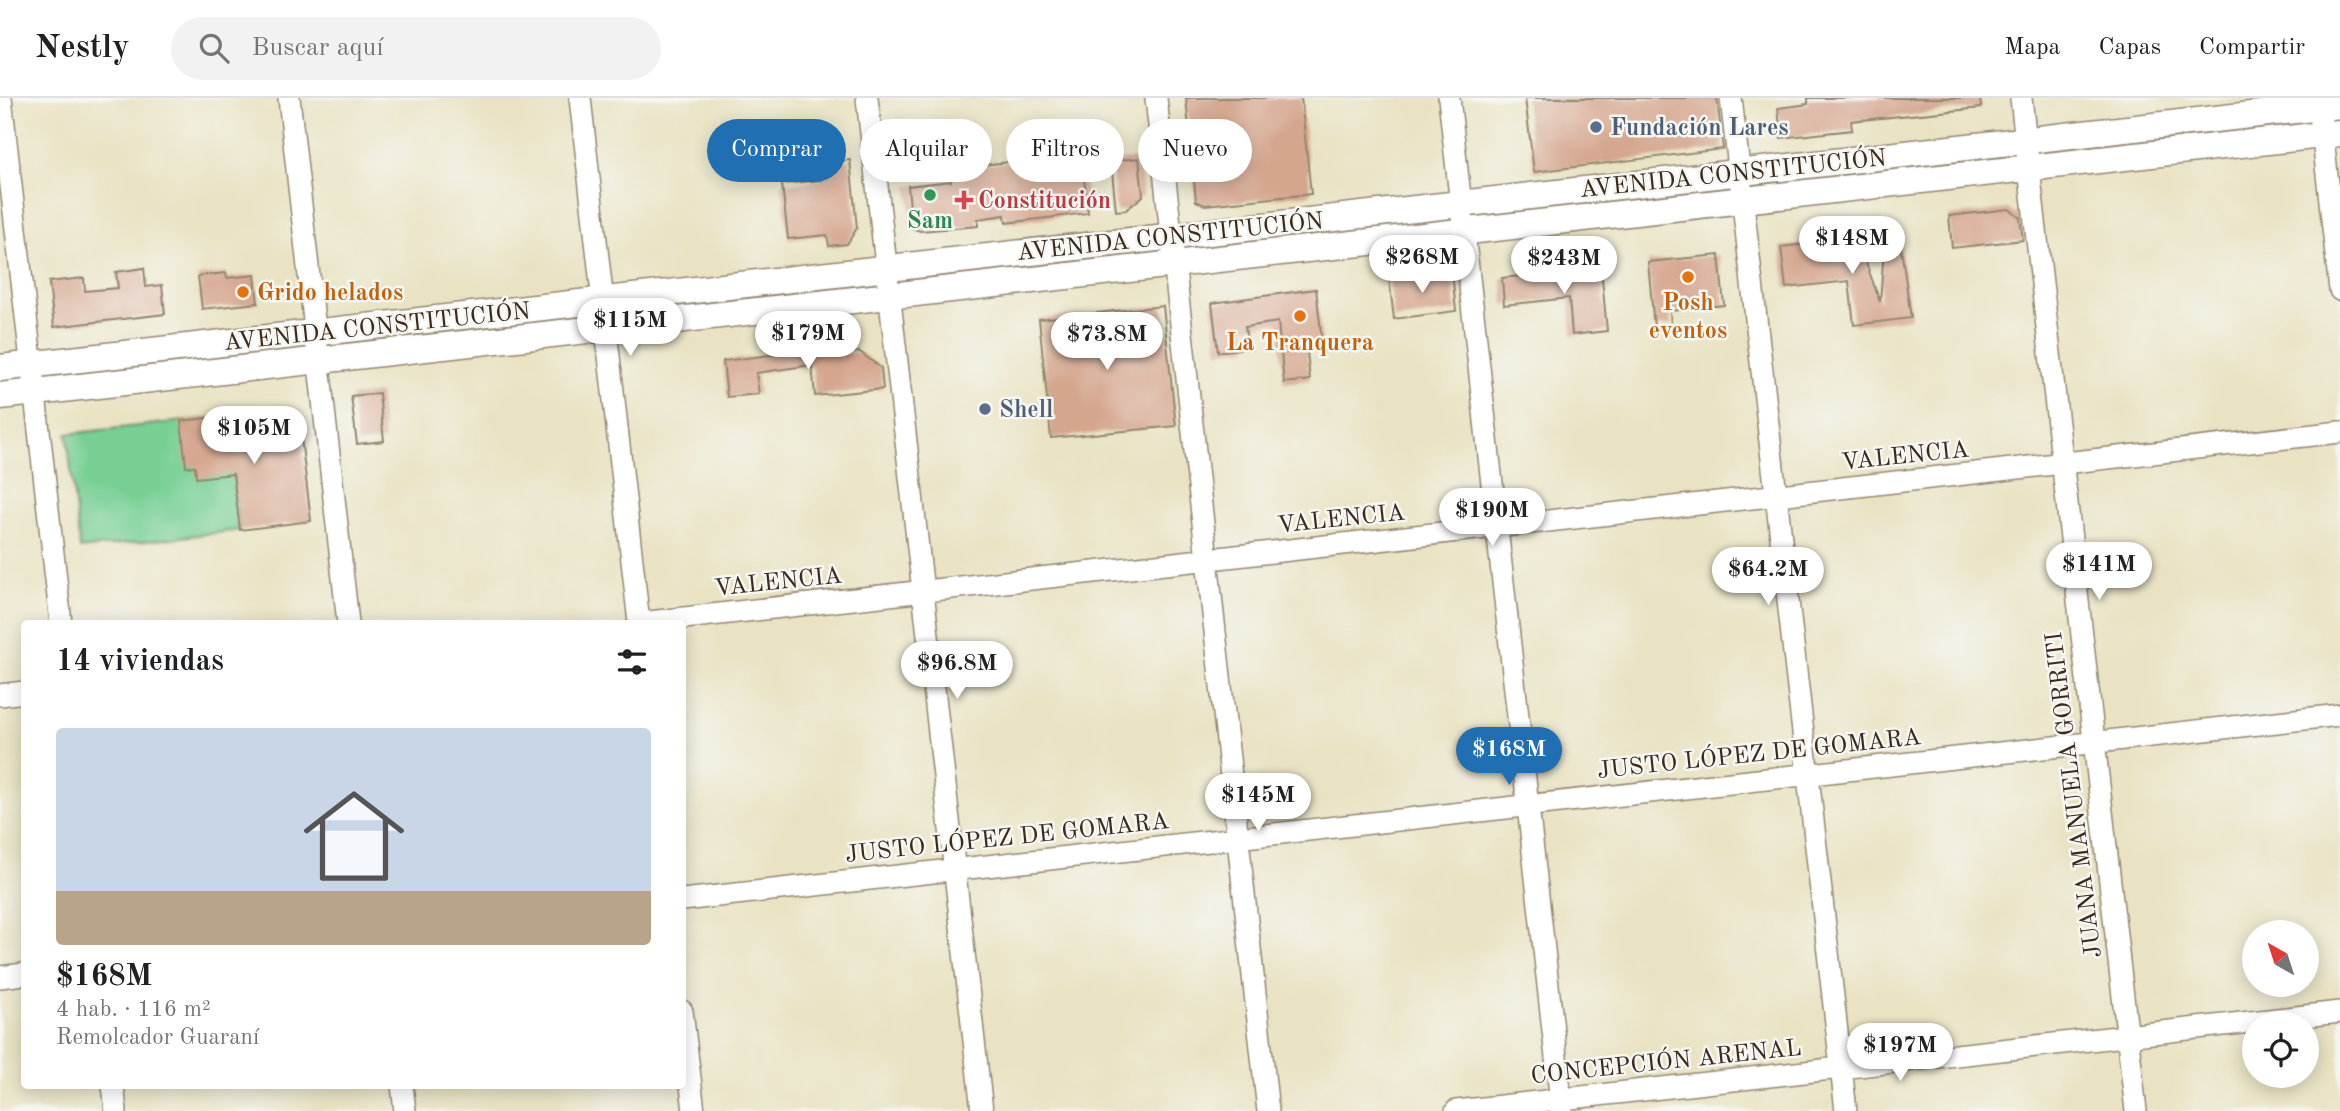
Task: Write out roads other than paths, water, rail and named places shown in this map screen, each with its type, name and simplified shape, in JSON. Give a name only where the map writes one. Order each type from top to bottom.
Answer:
[{"type":"main road","name":"AVENIDA CONSTITUCIÓN","points":[[0,368],[2026,140],[2326,103]]},
{"type":"main road","name":"AVENIDA CONSTITUCIÓN","points":[[0,396],[2331,134]]},
{"type":"street","points":[[1,98],[61,620]]},
{"type":"street","points":[[289,98],[348,620]]},
{"type":"street","points":[[580,98],[640,620]]},
{"type":"street","points":[[867,98],[982,1111]]},
{"type":"street","points":[[1156,98],[1268,1111]]},
{"type":"street","points":[[1449,98],[1562,1105]]},
{"type":"street","points":[[1731,98],[1846,1111]]},
{"type":"street","name":"JUANA MANUELA GORRITI","points":[[2021,98],[2136,1111]]},
{"type":"street","points":[[2326,103],[2331,134],[2340,290]]},
{"type":"street","name":"VALENCIA","points":[[667,620],[2340,432]]},
{"type":"street","points":[[0,695],[21,692]]},
{"type":"street","name":"JUSTO LÓPEZ DE GOMARA","points":[[686,900],[2340,715]]},
{"type":"street","points":[[0,977],[21,974]]},
{"type":"street","name":"CONCEPCIÓN ARENAL","points":[[1456,1111],[1562,1105],[1841,1068],[2340,1012]]},
{"type":"street","points":[[686,1044],[694,1111]]},
{"type":"street","points":[[113,1089],[116,1111]]},
{"type":"street","points":[[402,1089],[405,1111]]},
{"type":"place","name":"Fundación Lares","points":[[1596,127]]},
{"type":"place","name":"Sam","points":[[930,195]]},
{"type":"place","name":"Constitución","points":[[964,200]]},
{"type":"place","name":"Posh eventos","points":[[1688,277]]},
{"type":"place","name":"Grido helados","points":[[243,292]]},
{"type":"place","name":"La Tranquera","points":[[1300,316]]},
{"type":"place","name":"Shell","points":[[985,409]]}]
